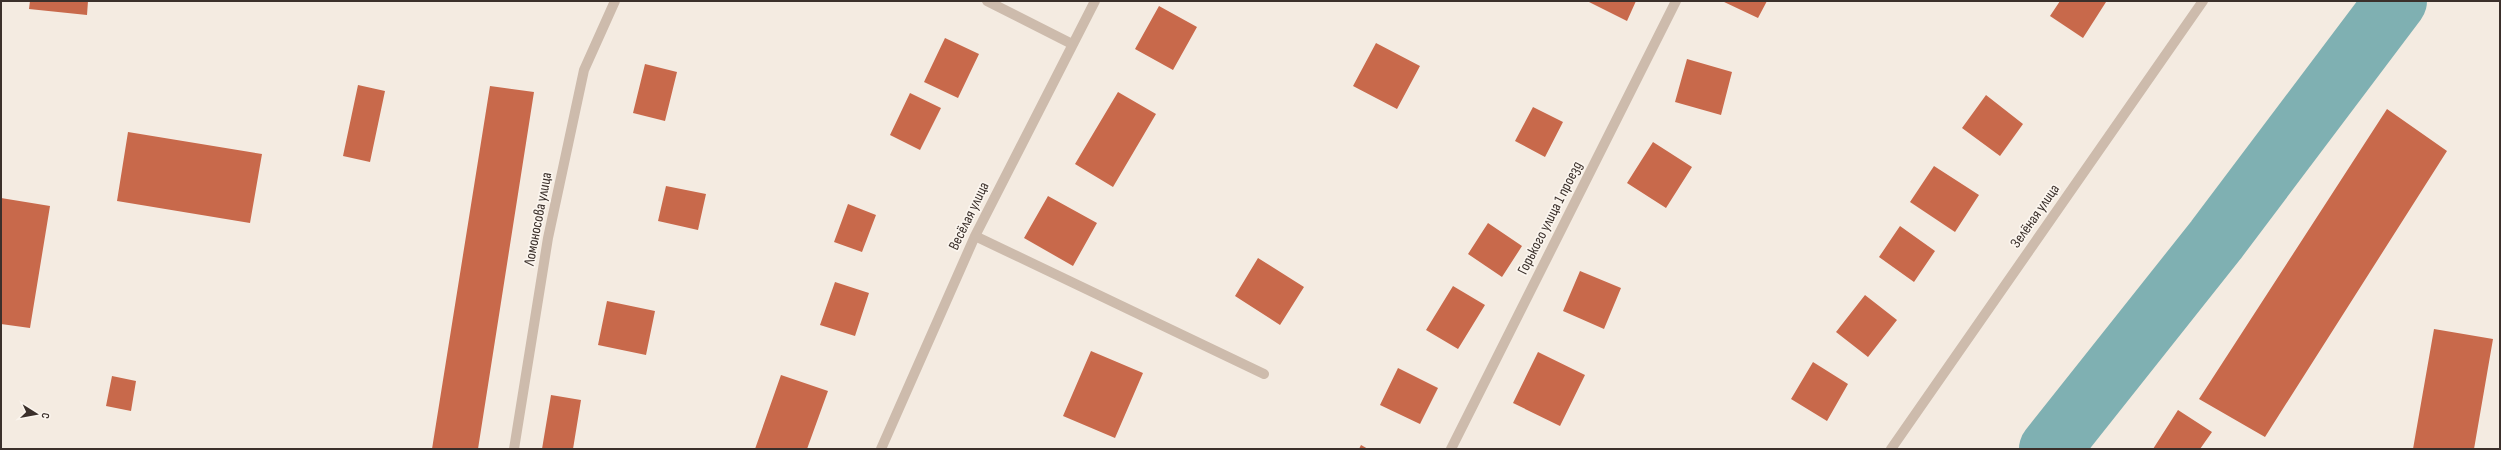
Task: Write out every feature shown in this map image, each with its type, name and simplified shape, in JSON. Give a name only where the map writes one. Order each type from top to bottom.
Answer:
[{"type":"street","name":"Ломоносова улица","points":[[514,449],[548,238],[584,70],[615,1]]},
{"type":"street","points":[[987,1],[1072,44]]},
{"type":"street","name":"Весёлая улица","points":[[881,449],[975,236],[1072,44],[1096,1]]},
{"type":"street","name":"Горького улица 1 проезд","points":[[1451,449],[1676,1]]},
{"type":"street","name":"Зелёная улица","points":[[1892,449],[2198,2]]},
{"type":"street","points":[[975,236],[1264,374]]},
{"type":"building","points":[[30,1],[88,1],[87,15],[29,9]]},
{"type":"building","points":[[1587,1],[1636,1],[1627,21]]},
{"type":"building","points":[[1722,1],[1767,1],[1758,18]]},
{"type":"building","points":[[2060,1],[2106,2],[2083,38],[2050,16]]},
{"type":"building","points":[[1159,6],[1197,27],[1173,70],[1135,49]]},
{"type":"building","points":[[945,38],[979,54],[958,98],[924,82]]},
{"type":"building","points":[[1376,43],[1420,66],[1397,109],[1353,86]]},
{"type":"building","points":[[1687,59],[1732,72],[1721,115],[1675,102]]},
{"type":"building","points":[[645,64],[677,72],[665,121],[633,113]]},
{"type":"building","points":[[358,85],[385,91],[370,162],[343,156]]},
{"type":"building","points":[[490,86],[534,92],[478,449],[432,449]]},
{"type":"building","points":[[1118,92],[1156,114],[1113,187],[1075,164]]},
{"type":"building","points":[[910,93],[941,108],[920,150],[890,135]]},
{"type":"building","points":[[1986,95],[2023,124],[2000,156],[1962,128]]},
{"type":"building","points":[[1533,107],[1563,122],[1545,157],[1515,141]]},
{"type":"building","points":[[2387,109],[2447,151],[2265,437],[2199,399]]},
{"type":"building","points":[[128,132],[262,154],[250,223],[117,201]]},
{"type":"building","points":[[1653,142],[1692,167],[1666,208],[1627,183]]},
{"type":"building","points":[[1934,166],[1979,195],[1955,232],[1910,202]]},
{"type":"building","points":[[666,186],[706,194],[698,230],[658,221]]},
{"type":"building","points":[[1048,196],[1097,223],[1073,266],[1024,238]]},
{"type":"building","points":[[1,198],[50,206],[30,328],[1,324]]},
{"type":"building","points":[[848,204],[876,215],[862,252],[834,242]]},
{"type":"building","points":[[1488,223],[1522,246],[1502,277],[1468,254]]},
{"type":"building","points":[[1900,226],[1935,251],[1914,282],[1879,257]]},
{"type":"building","points":[[1258,258],[1304,287],[1280,325],[1235,296]]},
{"type":"building","points":[[1580,271],[1621,288],[1604,329],[1563,311]]},
{"type":"building","points":[[835,282],[869,293],[855,336],[820,325]]},
{"type":"building","points":[[1453,286],[1485,305],[1458,349],[1426,330]]},
{"type":"building","points":[[1865,295],[1897,320],[1868,357],[1836,332]]},
{"type":"building","points":[[607,301],[655,311],[646,355],[598,345]]},
{"type":"building","points":[[2434,329],[2493,339],[2474,449],[2413,449]]},
{"type":"building","points":[[1091,351],[1143,373],[1115,438],[1063,416]]},
{"type":"building","points":[[1538,352],[1585,375],[1560,426],[1513,403]]},
{"type":"building","points":[[1813,362],[1848,384],[1827,421],[1791,399]]},
{"type":"building","points":[[1398,368],[1438,388],[1420,424],[1380,405]]},
{"type":"building","points":[[781,375],[828,391],[807,449],[755,449]]},
{"type":"building","points":[[112,376],[136,381],[131,411],[106,406]]},
{"type":"building","points":[[551,395],[581,400],[573,449],[542,449]]},
{"type":"building","points":[[2178,410],[2212,432],[2200,449],[2153,449]]},
{"type":"building","points":[[1361,445],[1368,449],[1359,449]]},
{"type":"waterway","points":[[2050,449],[2216,240],[2396,1]]}]
